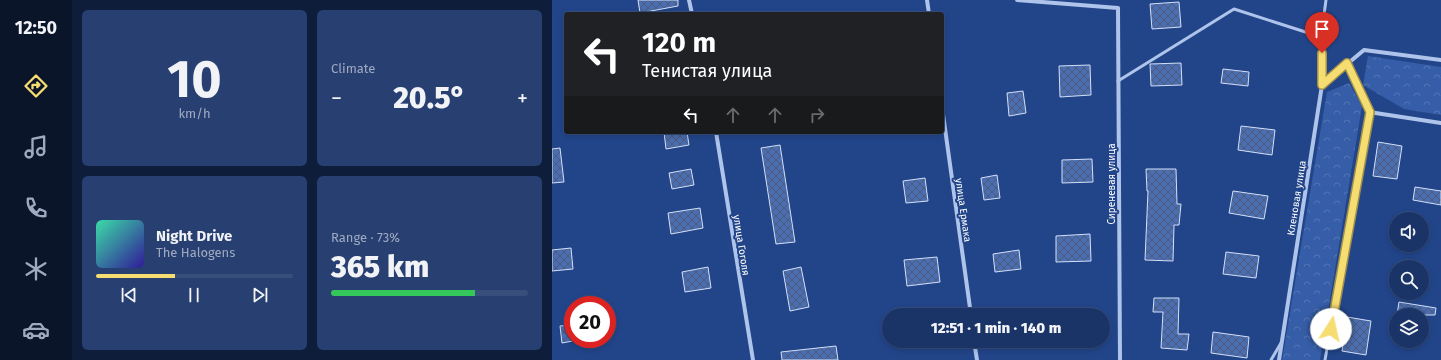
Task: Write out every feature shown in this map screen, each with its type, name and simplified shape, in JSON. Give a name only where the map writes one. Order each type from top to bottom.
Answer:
[{"type":"street","points":[[689,0],[692,12]]},
{"type":"street","points":[[927,0],[929,12]]},
{"type":"street","name":"Сиреневая улица","points":[[1017,0],[1118,8],[1120,360]]},
{"type":"street","name":"Кленовая улица","points":[[1279,360],[1322,85],[1321,37]]},
{"type":"street","points":[[1322,85],[1364,50],[1441,60]]},
{"type":"street","points":[[1370,112],[1441,123]]},
{"type":"street","name":"улица Ермака","points":[[944,121],[970,308]]},
{"type":"street","name":"улица Гоголя","points":[[716,134],[753,360]]},
{"type":"street","points":[[975,348],[977,360]]},
{"type":"lane","points":[[1118,81],[1234,9],[1321,37],[1326,0]]},
{"type":"lane","points":[[1325,360],[1370,112],[1347,63]]},
{"type":"lane","points":[[1271,360],[1282,341]]},
{"type":"green space","points":[[1368,56],[1441,67],[1441,115],[1404,109],[1363,85]]},
{"type":"green space","points":[[1349,83],[1362,106],[1320,360],[1282,360],[1327,92]]},
{"type":"building","points":[[638,0],[678,0],[678,6],[640,12]]},
{"type":"building","points":[[1179,2],[1181,27],[1152,29],[1150,4]]},
{"type":"building","points":[[1181,63],[1182,85],[1151,86],[1150,64]]},
{"type":"building","points":[[1090,65],[1091,95],[1060,97],[1059,66]]},
{"type":"building","points":[[1223,69],[1249,72],[1248,86],[1221,83]]},
{"type":"building","points":[[1023,91],[1026,113],[1009,116],[1007,93]]},
{"type":"building","points":[[1241,126],[1275,130],[1272,155],[1238,150]]},
{"type":"building","points":[[664,134],[687,134],[689,145],[666,149]]},
{"type":"building","points":[[1378,142],[1402,146],[1397,179],[1373,176]]},
{"type":"building","points":[[780,145],[795,242],[776,244],[761,148]]},
{"type":"building","points":[[560,148],[564,182],[552,183],[552,149]]},
{"type":"building","points":[[1092,159],[1093,182],[1062,183],[1062,160]]},
{"type":"building","points":[[691,169],[694,185],[672,189],[669,173]]},
{"type":"building","points":[[1146,169],[1176,169],[1177,204],[1181,204],[1179,225],[1174,225],[1173,261],[1145,260],[1148,191]]},
{"type":"building","points":[[997,175],[1000,198],[984,200],[981,178]]},
{"type":"building","points":[[925,178],[928,201],[906,203],[903,181]]},
{"type":"building","points":[[1415,187],[1441,191],[1441,205],[1413,200]]},
{"type":"building","points":[[1233,191],[1268,196],[1264,219],[1229,213]]},
{"type":"building","points":[[700,208],[703,228],[671,234],[668,213]]},
{"type":"building","points":[[1090,234],[1091,261],[1056,262],[1056,236]]},
{"type":"building","points":[[571,248],[573,269],[552,271],[552,250]]},
{"type":"building","points":[[1019,250],[1021,269],[995,272],[993,254]]},
{"type":"building","points":[[1226,252],[1259,256],[1256,278],[1223,274]]},
{"type":"building","points":[[937,257],[940,282],[907,286],[904,260]]},
{"type":"building","points":[[708,267],[711,288],[685,292],[682,272]]},
{"type":"building","points":[[801,267],[809,307],[790,311],[783,271]]},
{"type":"building","points":[[1154,298],[1179,298],[1178,334],[1189,334],[1187,350],[1161,348],[1163,312],[1153,312]]},
{"type":"building","points":[[1399,302],[1436,308],[1435,315],[1429,315],[1429,308],[1398,308]]},
{"type":"building","points":[[1347,317],[1371,321],[1366,355],[1342,351]]},
{"type":"building","points":[[560,326],[564,326],[564,343],[562,343]]},
{"type":"building","points":[[1213,332],[1249,337],[1247,358],[1211,353]]},
{"type":"building","points":[[836,346],[838,360],[782,360],[781,352]]},
{"type":"route","points":[[1322,53],[1322,85],[1347,63],[1370,112],[1331,329]]}]
